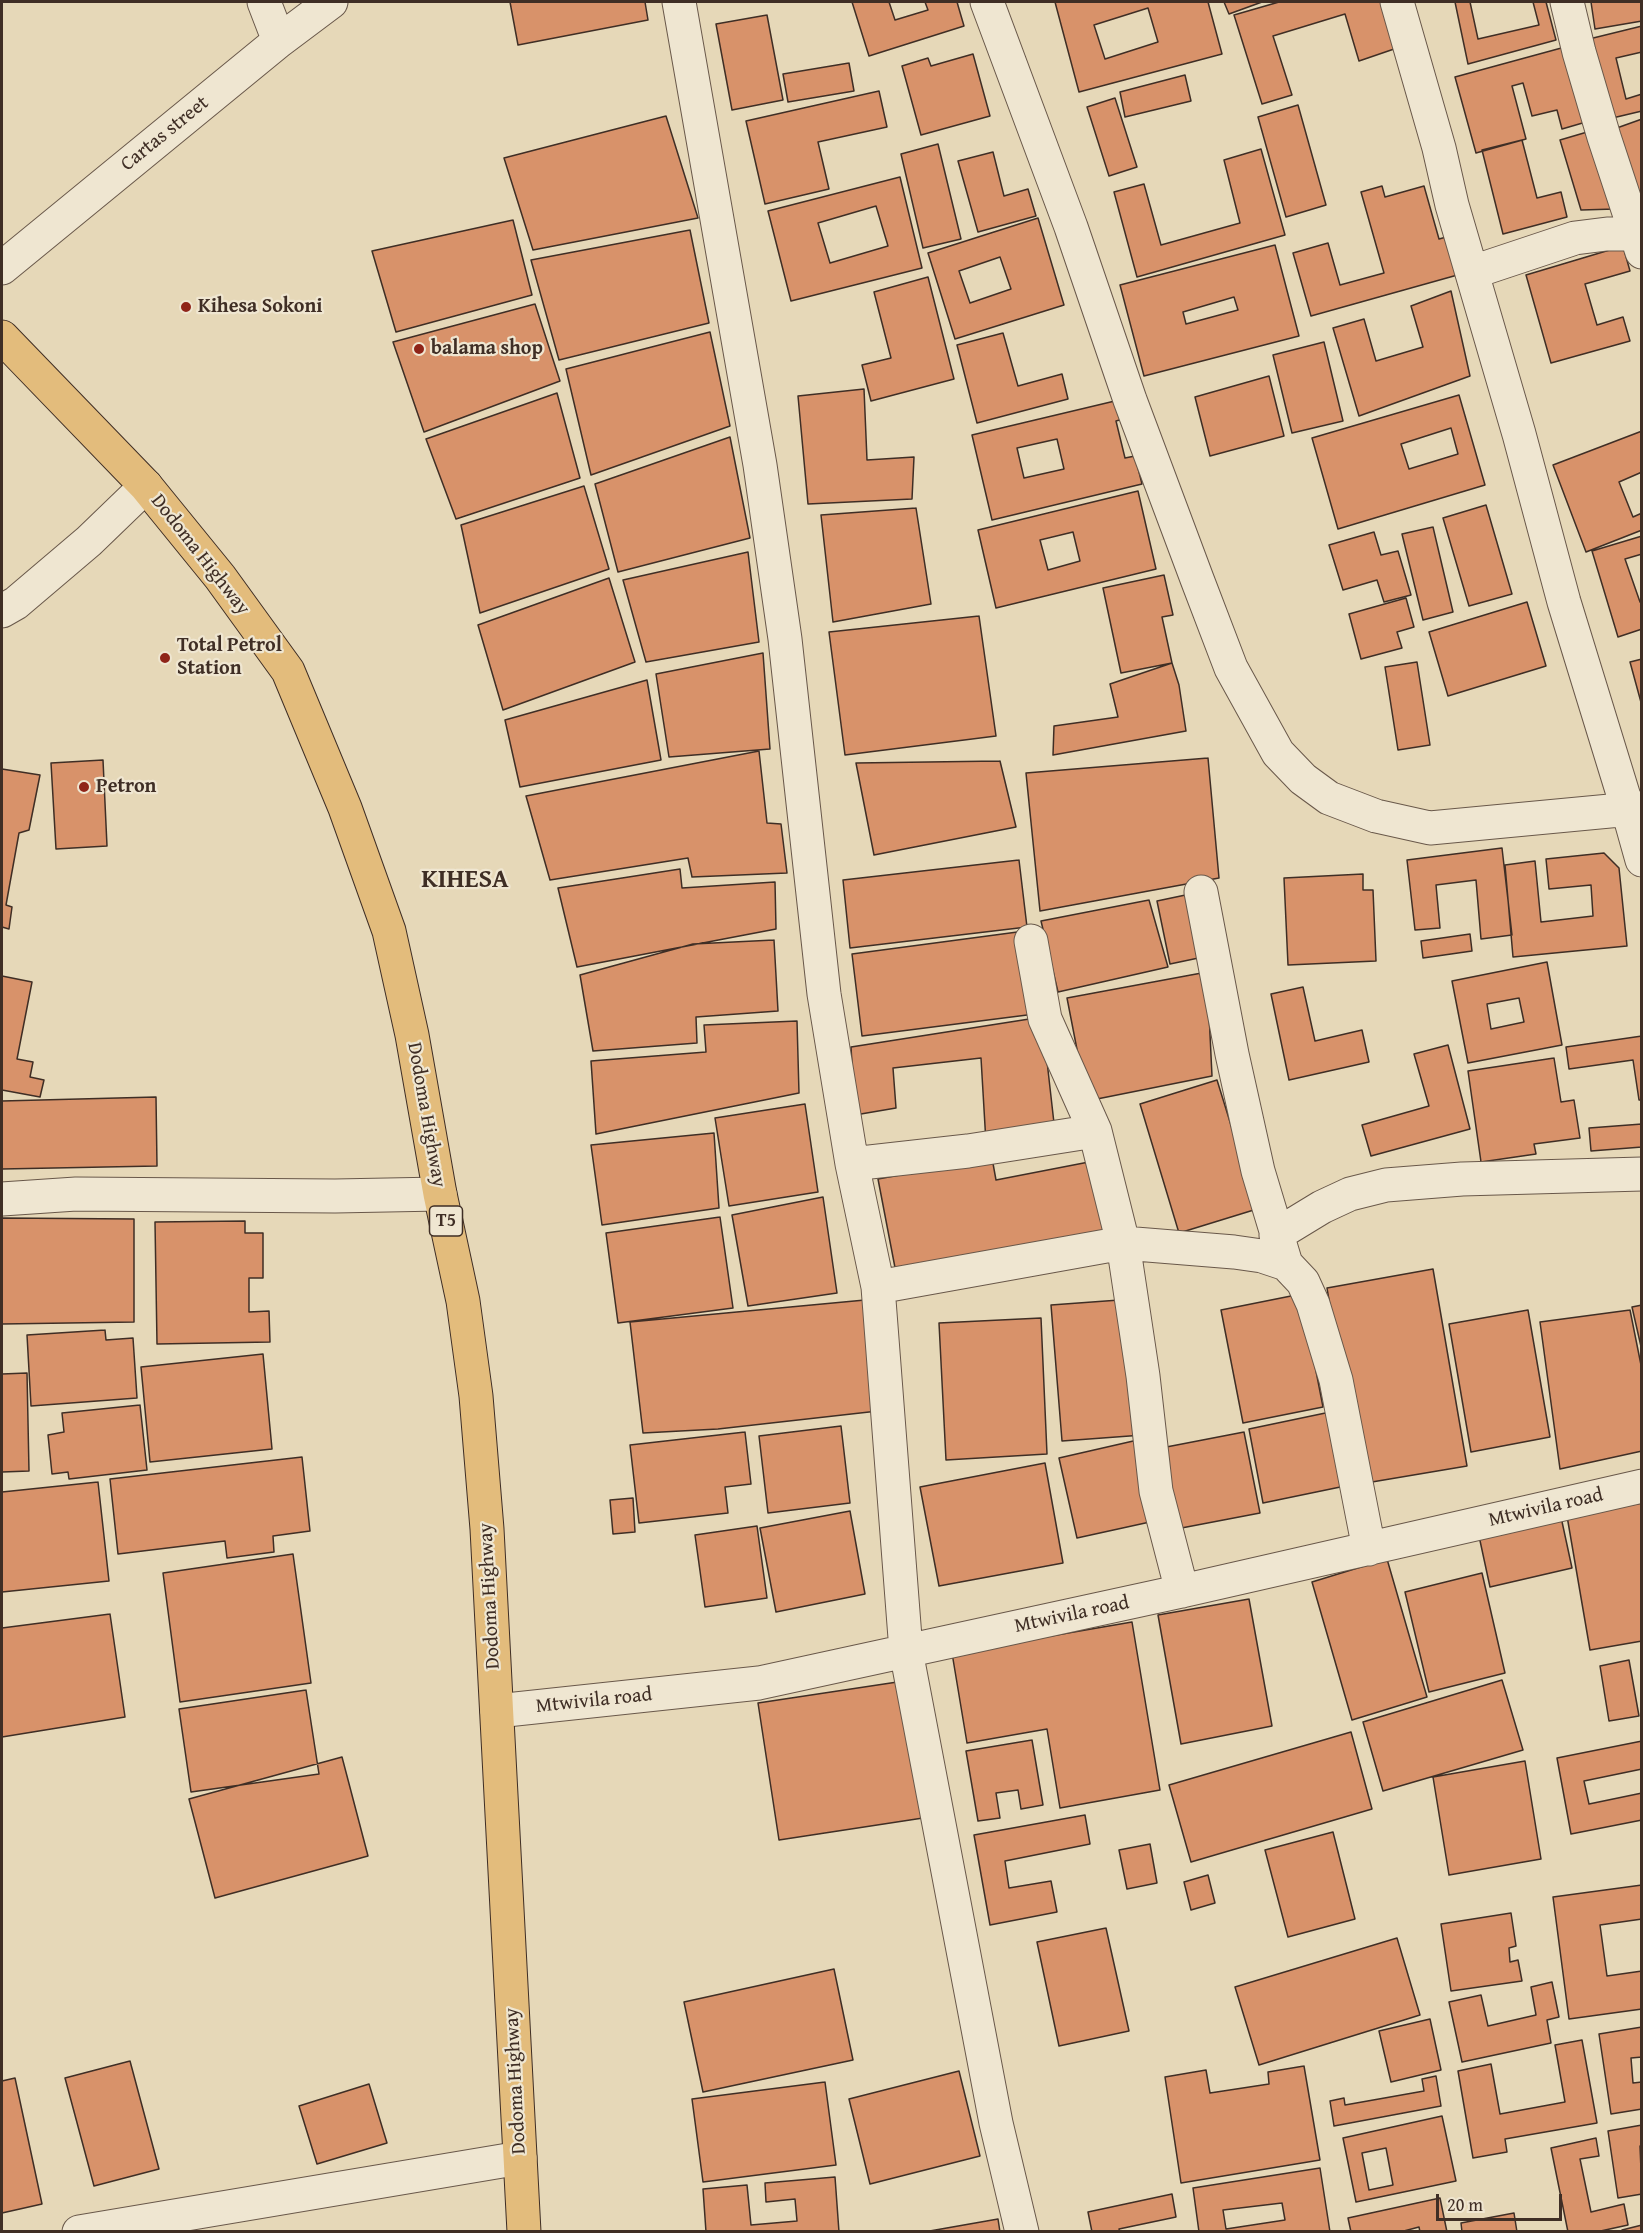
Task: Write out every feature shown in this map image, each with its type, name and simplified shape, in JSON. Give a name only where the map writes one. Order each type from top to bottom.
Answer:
[{"type":"highway","name":"Dodoma Highway","points":[[2,338],[146,486],[220,577],[288,671],[345,808],[389,931],[412,1035],[440,1194],[463,1301],[476,1396],[487,1529],[524,2232]]},
{"type":"street","points":[[264,2],[279,41]]},
{"type":"street","name":"Cartas street","points":[[2,268],[279,41],[331,2]]},
{"type":"street","points":[[679,2],[760,465],[785,639],[824,994],[852,1164],[878,1287],[906,1651],[996,2123],[1022,2232]]},
{"type":"street","points":[[987,2],[1071,227],[1130,400],[1227,657],[1250,706],[1278,753],[1303,779],[1329,798],[1376,816],[1430,828],[1635,809]]},
{"type":"street","points":[[1397,2],[1563,602],[1635,809],[1641,860]]},
{"type":"street","points":[[1473,272],[1575,238],[1607,234],[1639,240],[1579,52],[1567,2]]},
{"type":"street","points":[[2,611],[16,603],[88,541],[146,486]]},
{"type":"street","points":[[1201,892],[1232,1054],[1258,1171],[1281,1250],[1303,1282],[1313,1304],[1336,1380],[1369,1549]]},
{"type":"street","points":[[1031,941],[1045,1018],[1095,1131],[1123,1243],[1143,1376],[1156,1491],[1182,1591]]},
{"type":"street","points":[[852,1164],[968,1151],[1095,1131]]},
{"type":"street","points":[[878,1287],[1123,1243],[1262,1256],[1281,1250],[1332,1203],[1350,1194],[1386,1185],[1462,1179],[1641,1174]]},
{"type":"street","points":[[2,1199],[76,1194],[335,1196],[440,1194]]},
{"type":"street","name":"Mtwivila road","points":[[496,1711],[759,1683],[1182,1591],[1641,1486]]},
{"type":"street","points":[[80,2232],[520,2158]]},
{"type":"building","points":[[510,2],[645,2],[648,20],[518,45]]},
{"type":"building","points":[[852,2],[889,2],[895,20],[928,10],[925,2],[957,2],[964,26],[869,56]]},
{"type":"building","points":[[1055,2],[1208,2],[1222,54],[1079,92]],"holes":[[[1148,8],[1158,42],[1105,59],[1094,25]]]},
{"type":"building","points":[[1224,2],[1262,2],[1229,14]]},
{"type":"building","points":[[1279,2],[1383,2],[1397,48],[1359,61],[1345,14],[1273,36],[1292,95],[1262,104],[1234,15]]},
{"type":"building","points":[[1455,2],[1470,2],[1478,39],[1539,25],[1533,2],[1546,2],[1556,40],[1468,64]]},
{"type":"building","points":[[1591,2],[1642,2],[1642,21],[1595,29]]},
{"type":"building","points":[[767,15],[783,100],[732,110],[716,24]]},
{"type":"building","points":[[1642,26],[1642,52],[1616,58],[1626,99],[1642,94],[1642,111],[1604,120],[1585,40]]},
{"type":"building","points":[[1565,47],[1586,122],[1562,129],[1557,110],[1532,116],[1523,83],[1512,86],[1526,139],[1476,153],[1455,77]]},
{"type":"building","points":[[973,54],[990,116],[921,135],[902,66],[928,58],[931,66]]},
{"type":"building","points":[[849,63],[854,91],[788,102],[783,74]]},
{"type":"building","points":[[1185,75],[1191,101],[1125,117],[1120,92]]},
{"type":"building","points":[[879,91],[887,127],[818,142],[829,189],[765,204],[746,121]]},
{"type":"building","points":[[1115,98],[1137,167],[1109,176],[1087,107]]},
{"type":"building","points":[[1298,105],[1326,205],[1286,217],[1258,117]]},
{"type":"building","points":[[666,116],[698,218],[533,250],[504,158]]},
{"type":"building","points":[[1642,119],[1642,209],[1614,129]]},
{"type":"building","points":[[1594,130],[1615,209],[1581,210],[1560,140]]},
{"type":"building","points":[[1522,140],[1537,198],[1561,192],[1567,217],[1503,234],[1482,150]]},
{"type":"building","points":[[938,144],[961,239],[923,248],[901,154]]},
{"type":"building","points":[[1261,149],[1285,235],[1137,277],[1114,192],[1144,184],[1161,245],[1240,223],[1224,160]]},
{"type":"building","points":[[993,152],[1004,196],[1028,189],[1036,216],[978,232],[958,161]]},
{"type":"building","points":[[900,177],[922,268],[791,301],[768,211]],"holes":[[[876,206],[888,246],[830,263],[818,223]]]},
{"type":"building","points":[[1382,186],[1385,197],[1424,186],[1439,239],[1450,236],[1461,274],[1311,316],[1293,253],[1328,243],[1340,285],[1384,273],[1361,192]]},
{"type":"building","points":[[1038,218],[1064,305],[955,339],[928,253]],"holes":[[[1000,257],[1011,289],[970,303],[959,271]]]},
{"type":"building","points":[[513,220],[532,295],[396,332],[372,251]]},
{"type":"building","points":[[690,230],[709,323],[559,360],[531,260]]},
{"type":"building","points":[[1275,245],[1299,336],[1144,376],[1120,285]],"holes":[[[1234,297],[1238,310],[1186,324],[1183,312]]]},
{"type":"building","points":[[1623,246],[1630,271],[1585,284],[1597,325],[1623,317],[1630,341],[1551,363],[1526,275]]},
{"type":"building","points":[[928,277],[954,379],[871,401],[862,365],[891,358],[874,292]]},
{"type":"building","points":[[1451,291],[1470,376],[1359,416],[1333,328],[1364,319],[1376,361],[1423,347],[1411,306]]},
{"type":"building","points":[[535,304],[560,381],[424,432],[393,342]]},
{"type":"building","points":[[710,332],[730,426],[591,475],[566,369]]},
{"type":"building","points":[[1003,333],[1018,386],[1062,374],[1068,399],[977,423],[957,345]]},
{"type":"building","points":[[1324,342],[1343,421],[1292,433],[1273,355]]},
{"type":"building","points":[[1269,376],[1284,436],[1210,456],[1195,397]]},
{"type":"building","points":[[864,389],[867,460],[914,457],[912,499],[808,504],[798,396]]},
{"type":"building","points":[[557,393],[580,478],[456,519],[426,439]]},
{"type":"building","points":[[1459,395],[1485,485],[1338,529],[1312,438]],"holes":[[[1451,428],[1458,454],[1409,469],[1401,444]]]},
{"type":"building","points":[[1119,400],[1123,419],[1116,421],[1125,458],[1135,456],[1142,484],[992,520],[972,435]],"holes":[[[1057,439],[1064,469],[1024,478],[1017,448]]]},
{"type":"building","points":[[1642,431],[1642,472],[1619,482],[1633,517],[1642,513],[1642,530],[1586,552],[1553,465]]},
{"type":"building","points":[[730,437],[750,538],[618,572],[595,484]]},
{"type":"building","points":[[584,486],[609,569],[480,613],[461,525]]},
{"type":"building","points":[[1138,491],[1156,569],[996,608],[978,530]],"holes":[[[1073,532],[1080,561],[1048,570],[1040,540]]]},
{"type":"building","points":[[1486,505],[1512,594],[1469,606],[1443,518]]},
{"type":"building","points":[[916,508],[931,604],[833,622],[821,515]]},
{"type":"building","points":[[1433,527],[1453,612],[1423,620],[1402,534]]},
{"type":"building","points":[[1374,532],[1381,555],[1398,551],[1411,595],[1384,602],[1377,580],[1343,590],[1329,545]]},
{"type":"building","points":[[1642,536],[1642,554],[1625,559],[1640,602],[1642,602],[1642,629],[1618,637],[1592,551]]},
{"type":"building","points":[[748,552],[759,642],[646,662],[623,580]]},
{"type":"building","points":[[1164,575],[1173,615],[1162,617],[1172,663],[1121,673],[1103,588]]},
{"type":"building","points":[[609,578],[635,662],[503,710],[478,625]]},
{"type":"building","points":[[1406,598],[1414,627],[1397,632],[1402,648],[1361,659],[1349,614]]},
{"type":"building","points":[[1527,602],[1546,666],[1448,696],[1429,632]]},
{"type":"building","points":[[979,616],[996,736],[845,755],[829,632]]},
{"type":"building","points":[[763,653],[770,749],[669,757],[656,674]]},
{"type":"building","points":[[1642,659],[1642,706],[1630,662]]},
{"type":"building","points":[[1417,662],[1430,745],[1398,750],[1385,667]]},
{"type":"building","points":[[1172,663],[1179,685],[1186,731],[1053,755],[1054,726],[1118,717],[1110,684]]},
{"type":"building","points":[[647,680],[661,760],[520,787],[505,720]]},
{"type":"building","points":[[759,751],[767,823],[781,824],[787,873],[692,877],[688,858],[550,880],[526,796]]},
{"type":"building","points":[[1208,758],[1219,878],[1040,911],[1026,773]]},
{"type":"building","points":[[103,760],[107,846],[56,849],[51,763]]},
{"type":"building","points":[[1000,761],[1016,827],[874,855],[856,763]]},
{"type":"building","points":[[2,769],[40,775],[29,830],[19,833],[6,905],[12,907],[9,929],[2,927]]},
{"type":"building","points":[[1502,848],[1512,935],[1481,939],[1476,880],[1436,885],[1440,928],[1415,930],[1407,860]]},
{"type":"building","points":[[1604,853],[1619,868],[1627,946],[1513,957],[1505,865],[1535,861],[1541,922],[1593,916],[1591,885],[1549,889],[1546,859]]},
{"type":"building","points":[[1019,860],[1027,927],[850,948],[843,880]]},
{"type":"building","points":[[680,869],[682,888],[775,882],[776,929],[577,967],[558,888]]},
{"type":"building","points":[[1363,874],[1363,890],[1373,890],[1376,961],[1288,965],[1284,878]]},
{"type":"building","points":[[1195,893],[1208,956],[1170,964],[1157,901]]},
{"type":"building","points":[[1149,900],[1168,967],[1058,992],[1041,921]]},
{"type":"building","points":[[1025,931],[1035,1014],[862,1036],[852,954]]},
{"type":"building","points":[[1470,934],[1472,951],[1423,958],[1421,941]]},
{"type":"building","points":[[774,940],[778,1011],[696,1017],[697,1043],[593,1051],[580,975],[693,944]]},
{"type":"building","points":[[1547,962],[1562,1045],[1468,1063],[1452,981]],"holes":[[[1519,998],[1524,1022],[1491,1029],[1487,1004]]]},
{"type":"building","points":[[1207,972],[1212,1076],[1087,1101],[1067,998]]},
{"type":"building","points":[[2,976],[32,982],[17,1059],[33,1062],[30,1077],[44,1080],[40,1097],[2,1090]]},
{"type":"building","points":[[1303,987],[1315,1041],[1362,1030],[1369,1062],[1289,1080],[1271,994]]},
{"type":"building","points":[[1042,1017],[1055,1132],[986,1143],[981,1058],[893,1068],[896,1108],[855,1115],[851,1047]]},
{"type":"building","points":[[797,1021],[799,1093],[596,1134],[591,1061],[706,1052],[704,1025]]},
{"type":"building","points":[[1642,1036],[1642,1100],[1639,1100],[1633,1060],[1569,1069],[1566,1047]]},
{"type":"building","points":[[1448,1045],[1470,1129],[1371,1156],[1362,1125],[1429,1106],[1414,1054]]},
{"type":"building","points":[[1554,1058],[1561,1102],[1574,1100],[1580,1138],[1534,1144],[1536,1154],[1481,1162],[1468,1071]]},
{"type":"building","points":[[1217,1080],[1257,1209],[1179,1233],[1140,1104]]},
{"type":"building","points":[[156,1097],[157,1166],[2,1169],[2,1101]]},
{"type":"building","points":[[805,1104],[818,1192],[729,1206],[715,1118]]},
{"type":"building","points":[[1642,1124],[1642,1147],[1591,1151],[1589,1128]]},
{"type":"building","points":[[714,1133],[719,1208],[602,1225],[591,1145]]},
{"type":"building","points":[[992,1158],[996,1180],[1094,1161],[1109,1238],[897,1278],[878,1179]]},
{"type":"building","points":[[823,1197],[837,1293],[748,1306],[732,1215]]},
{"type":"building","points":[[720,1217],[733,1308],[618,1323],[606,1233]]},
{"type":"building","points":[[2,1218],[134,1219],[134,1322],[2,1324]]},
{"type":"building","points":[[245,1221],[245,1233],[263,1233],[263,1278],[249,1278],[249,1312],[269,1311],[270,1342],[157,1344],[155,1222]]},
{"type":"building","points":[[1433,1269],[1467,1466],[1360,1484],[1327,1288]]},
{"type":"building","points":[[1301,1294],[1323,1407],[1243,1423],[1221,1310]]},
{"type":"building","points":[[1133,1299],[1143,1435],[1062,1441],[1051,1305]]},
{"type":"building","points":[[865,1300],[878,1411],[718,1429],[643,1433],[630,1322]]},
{"type":"building","points":[[1642,1305],[1642,1351],[1632,1307]]},
{"type":"building","points":[[1528,1310],[1550,1437],[1471,1452],[1449,1324]]},
{"type":"building","points":[[1630,1310],[1642,1370],[1642,1451],[1560,1469],[1540,1322]]},
{"type":"building","points":[[1041,1318],[1047,1454],[946,1460],[939,1323]]},
{"type":"building","points":[[105,1330],[106,1340],[133,1338],[137,1398],[31,1406],[27,1335]]},
{"type":"building","points":[[263,1354],[272,1449],[150,1462],[141,1367]]},
{"type":"building","points":[[27,1373],[29,1471],[2,1472],[2,1374]]},
{"type":"building","points":[[140,1405],[147,1470],[69,1479],[68,1472],[52,1474],[48,1435],[64,1432],[62,1413]]},
{"type":"building","points":[[1335,1411],[1350,1485],[1263,1503],[1249,1429]]},
{"type":"building","points":[[841,1426],[850,1503],[768,1513],[759,1436]]},
{"type":"building","points":[[745,1432],[751,1484],[725,1487],[728,1513],[639,1523],[630,1445]]},
{"type":"building","points":[[1244,1432],[1260,1513],[1171,1530],[1156,1449]]},
{"type":"building","points":[[1142,1439],[1159,1520],[1077,1538],[1059,1458]]},
{"type":"building","points":[[302,1457],[310,1531],[273,1536],[274,1552],[227,1558],[225,1541],[118,1554],[110,1479]]},
{"type":"building","points":[[1045,1463],[1063,1563],[939,1586],[920,1487]]},
{"type":"building","points":[[98,1482],[109,1581],[2,1592],[2,1492]]},
{"type":"building","points":[[633,1498],[635,1532],[613,1534],[610,1500]]},
{"type":"building","points":[[1642,1503],[1642,1641],[1590,1650],[1567,1516]]},
{"type":"building","points":[[850,1511],[865,1594],[776,1612],[760,1528]]},
{"type":"building","points":[[1561,1517],[1572,1568],[1490,1587],[1479,1536]]},
{"type":"building","points":[[757,1526],[767,1598],[705,1607],[695,1535]]},
{"type":"building","points":[[293,1554],[311,1683],[180,1702],[163,1573]]},
{"type":"building","points":[[1387,1559],[1427,1697],[1352,1720],[1312,1582]]},
{"type":"building","points":[[1482,1573],[1505,1673],[1429,1692],[1405,1592]]},
{"type":"building","points":[[1249,1599],[1272,1726],[1181,1744],[1158,1615]]},
{"type":"building","points":[[110,1614],[125,1717],[2,1737],[2,1628]]},
{"type":"building","points":[[1132,1622],[1160,1790],[1060,1808],[1047,1729],[967,1743],[952,1653]]},
{"type":"building","points":[[1629,1660],[1639,1716],[1609,1721],[1600,1666]]},
{"type":"building","points":[[1502,1680],[1523,1750],[1383,1791],[1363,1722]]},
{"type":"building","points":[[904,1681],[923,1818],[779,1840],[758,1703]]},
{"type":"building","points":[[306,1690],[319,1774],[191,1792],[179,1709]]},
{"type":"building","points":[[1351,1732],[1372,1809],[1191,1862],[1169,1785]]},
{"type":"building","points":[[1032,1740],[1043,1805],[1021,1809],[1018,1790],[996,1793],[1000,1818],[978,1821],[966,1751]]},
{"type":"building","points":[[1642,1741],[1642,1769],[1584,1781],[1589,1804],[1642,1793],[1642,1820],[1571,1834],[1557,1758]]},
{"type":"building","points":[[342,1757],[368,1856],[215,1898],[189,1799]]},
{"type":"building","points":[[1525,1761],[1541,1859],[1449,1875],[1433,1777]]},
{"type":"building","points":[[1085,1815],[1090,1844],[1005,1861],[1009,1888],[1051,1881],[1057,1912],[990,1925],[974,1835]]},
{"type":"building","points":[[1333,1832],[1355,1919],[1288,1937],[1265,1850]]},
{"type":"building","points":[[1150,1844],[1157,1883],[1127,1889],[1119,1850]]},
{"type":"building","points":[[1208,1875],[1215,1903],[1191,1910],[1184,1882]]},
{"type":"building","points":[[1642,1885],[1642,1919],[1600,1925],[1607,1976],[1642,1971],[1642,2009],[1569,2019],[1553,1897]]},
{"type":"building","points":[[1511,1913],[1516,1946],[1509,1948],[1510,1962],[1518,1960],[1522,1981],[1451,1991],[1441,1924]]},
{"type":"building","points":[[1106,1928],[1129,2031],[1059,2046],[1037,1942]]},
{"type":"building","points":[[1397,1938],[1420,2015],[1259,2065],[1235,1987]]},
{"type":"building","points":[[834,1969],[853,2060],[703,2092],[684,2002]]},
{"type":"building","points":[[1552,1982],[1559,2017],[1547,2020],[1551,2043],[1462,2062],[1449,2002],[1481,1995],[1488,2026],[1536,2015],[1531,1987]]},
{"type":"building","points":[[1430,2019],[1441,2070],[1391,2082],[1379,2031]]},
{"type":"building","points":[[1642,2027],[1642,2057],[1631,2058],[1633,2083],[1642,2082],[1642,2109],[1611,2114],[1599,2034]]},
{"type":"building","points":[[1582,2040],[1597,2123],[1505,2139],[1507,2152],[1473,2158],[1458,2071],[1491,2064],[1500,2114],[1565,2102],[1555,2045]]},
{"type":"building","points":[[130,2061],[159,2169],[94,2186],[65,2078]]},
{"type":"building","points":[[1304,2066],[1320,2160],[1181,2183],[1165,2077],[1206,2070],[1210,2093],[1269,2084],[1268,2072]]},
{"type":"building","points":[[959,2071],[980,2156],[870,2184],[849,2099]]},
{"type":"building","points":[[1436,2076],[1441,2106],[1334,2126],[1330,2101],[1344,2098],[1345,2105],[1424,2091],[1422,2079]]},
{"type":"building","points":[[15,2078],[42,2204],[2,2213],[2,2081]]},
{"type":"building","points":[[825,2082],[836,2165],[703,2182],[692,2099]]},
{"type":"building","points":[[369,2084],[387,2143],[317,2164],[299,2106]]},
{"type":"building","points":[[1442,2116],[1456,2181],[1356,2202],[1343,2138]],"holes":[[[1386,2148],[1393,2185],[1369,2190],[1362,2153]]]},
{"type":"building","points":[[1642,2125],[1642,2146],[1640,2146],[1642,2194],[1618,2198],[1608,2131]]},
{"type":"building","points":[[1596,2138],[1599,2156],[1580,2159],[1591,2212],[1624,2204],[1628,2225],[1596,2232],[1568,2232],[1551,2148]]},
{"type":"building","points":[[1320,2168],[1330,2232],[1199,2232],[1193,2188]],"holes":[[[1282,2203],[1285,2220],[1226,2229],[1223,2210]]]},
{"type":"building","points":[[835,2177],[839,2232],[706,2232],[703,2189],[747,2185],[751,2225],[797,2221],[795,2199],[766,2202],[765,2183]]},
{"type":"building","points":[[1172,2194],[1176,2217],[1119,2229],[1120,2232],[1092,2232],[1088,2212]]},
{"type":"building","points":[[1440,2198],[1447,2232],[1420,2232],[1419,2227],[1400,2232],[1351,2232],[1348,2218]]},
{"type":"building","points":[[1514,2213],[1517,2232],[1462,2232],[1461,2223]]},
{"type":"building","points":[[998,2219],[1000,2232],[924,2232]]},
{"type":"building","points":[[1642,2225],[1642,2232],[1622,2232],[1622,2230]]},
{"type":"place","name":"Kihesa Sokoni","points":[[186,307]]},
{"type":"place","name":"balama shop","points":[[419,349]]},
{"type":"place","name":"Total Petrol Station","points":[[165,658]]},
{"type":"place","name":"Petron","points":[[84,787]]},
{"type":"district","name":"KIHESA","points":[[465,880]]}]
